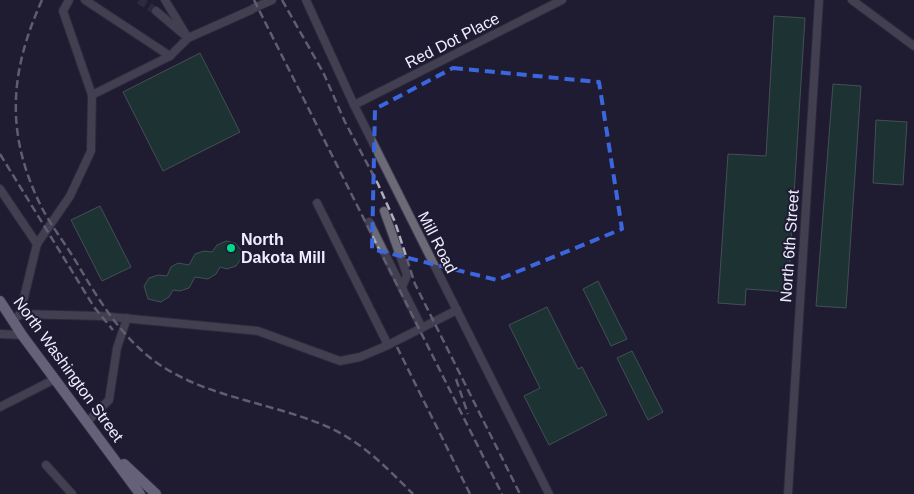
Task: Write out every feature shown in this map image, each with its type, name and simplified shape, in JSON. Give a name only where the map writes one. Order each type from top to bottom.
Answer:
[{"type":"main road","name":"North Washington Street","points":[[0,301],[17,317],[22,335],[114,455],[140,494]]},
{"type":"main road","name":"North Washington Street","points":[[114,455],[156,494]]},
{"type":"street","points":[[69,0],[63,11],[92,95],[91,151],[70,196],[37,244],[17,317],[127,318],[258,331],[340,361],[360,357],[388,345],[457,310]]},
{"type":"street","points":[[85,0],[170,56]]},
{"type":"street","points":[[165,0],[188,38]]},
{"type":"street","points":[[92,95],[170,56],[188,38],[272,0]]},
{"type":"street","name":"Mill Road","points":[[306,0],[354,105],[549,494]]},
{"type":"street","name":"Red Dot Place","points":[[354,105],[562,0]]},
{"type":"street","name":"North 6th Street","points":[[788,494],[819,0]]},
{"type":"street","points":[[852,0],[914,46]]},
{"type":"street","points":[[156,11],[188,38]]},
{"type":"street","points":[[0,188],[37,244]]},
{"type":"street","points":[[317,203],[388,345]]},
{"type":"street","points":[[384,211],[407,275],[402,287]]},
{"type":"street","points":[[369,222],[422,328]]},
{"type":"street","points":[[88,421],[109,400],[117,348],[127,318]]},
{"type":"street","points":[[0,334],[22,335]]},
{"type":"street","points":[[0,407],[55,378]]},
{"type":"street","points":[[46,465],[72,494]]},
{"type":"highlighted area","points":[[453,68],[599,82],[622,229],[497,280],[372,249],[375,109]]},
{"type":"building","points":[[774,16],[805,18],[788,292],[746,289],[745,305],[718,303],[728,154],[766,156]]},
{"type":"building","points":[[200,53],[240,132],[163,171],[123,92]]},
{"type":"building","points":[[833,84],[861,86],[846,308],[816,306]]},
{"type":"building","points":[[876,120],[907,122],[903,185],[873,183]]},
{"type":"building","points":[[100,206],[131,267],[102,281],[71,220]]},
{"type":"building","points":[[226,241],[235,243],[241,250],[241,259],[236,266],[227,269],[220,267],[216,274],[208,279],[195,277],[189,288],[180,291],[173,290],[169,297],[161,302],[148,299],[144,286],[149,278],[158,275],[167,276],[171,267],[178,263],[189,265],[195,254],[204,251],[212,252],[217,245]]},
{"type":"building","points":[[598,281],[627,339],[611,346],[583,289]]},
{"type":"building","points":[[547,307],[578,369],[582,367],[607,415],[549,445],[524,396],[540,388],[509,325]]},
{"type":"building","points":[[632,351],[663,412],[648,420],[617,358]]},
{"type":"tunnel","points":[[139,0],[156,11]]},
{"type":"railway","points":[[42,0],[31,26],[18,77],[16,102],[21,152],[44,212],[116,323],[153,360],[187,380],[226,395],[288,412],[340,433],[374,456],[413,494]]},
{"type":"railway","points":[[254,0],[502,494]]},
{"type":"railway","points":[[282,0],[323,72],[345,122],[378,184],[395,222],[415,284],[520,494]]},
{"type":"railway","points":[[0,154],[94,307],[113,330]]},
{"type":"railway","points":[[397,347],[470,494]]},
{"type":"railway","points":[[456,379],[468,414]]},
{"type":"place","name":"North Dakota Mill","points":[[231,248]]}]
